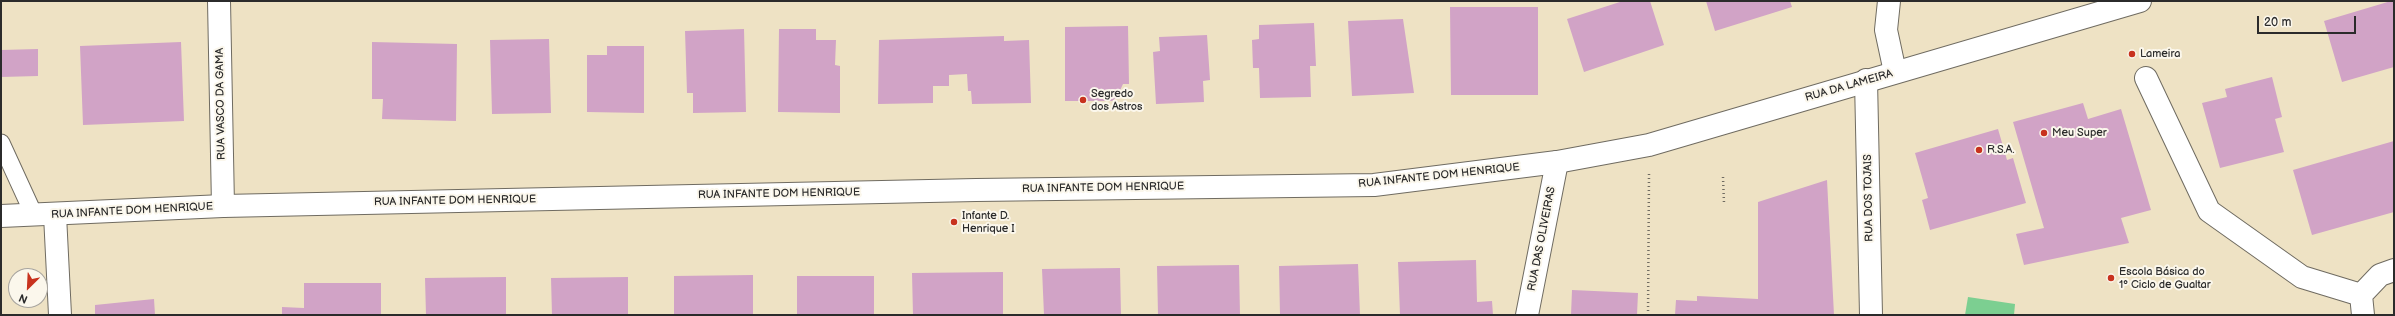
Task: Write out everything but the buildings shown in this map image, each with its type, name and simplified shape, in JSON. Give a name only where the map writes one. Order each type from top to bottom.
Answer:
[{"type":"main road","name":"RUA VASCO DA GAMA","points":[[219,1],[223,206]]},
{"type":"main road","points":[[1889,1],[1886,30],[1895,72]]},
{"type":"main road","name":"RUA DA LAMEIRA","points":[[1557,162],[1649,145],[1866,80],[2140,1]]},
{"type":"main road","points":[[2146,78],[2208,211],[2302,277],[2362,305],[2380,275],[2394,270]]},
{"type":"main road","name":"RUA DOS TOJAIS","points":[[1866,80],[1871,315]]},
{"type":"main road","name":"RUA INFANTE DOM HENRIQUE","points":[[1,216],[55,215],[223,206],[968,190],[1374,185],[1557,162]]},
{"type":"main road","name":"RUA DAS OLIVEIRAS","points":[[1527,315],[1557,162]]},
{"type":"main road","points":[[55,215],[60,315]]},
{"type":"lane","points":[[1,143],[34,215]]},
{"type":"path","points":[[1648,315],[1649,145]]},
{"type":"path","points":[[1723,177],[1724,203]]},
{"type":"green space","points":[[1968,297],[2015,304],[2014,315],[1965,315]]},
{"type":"place","name":"Lameira","points":[[2132,54]]},
{"type":"place","name":"Segredo dos Astros","points":[[1083,100]]},
{"type":"place","name":"Meu Super","points":[[2044,133]]},
{"type":"place","name":"R.S.A.","points":[[1979,150]]},
{"type":"place","name":"Infante D. Henrique I","points":[[954,222]]},
{"type":"place","name":"Escola Básica do 1º Ciclo de Gualtar","points":[[2111,278]]}]
